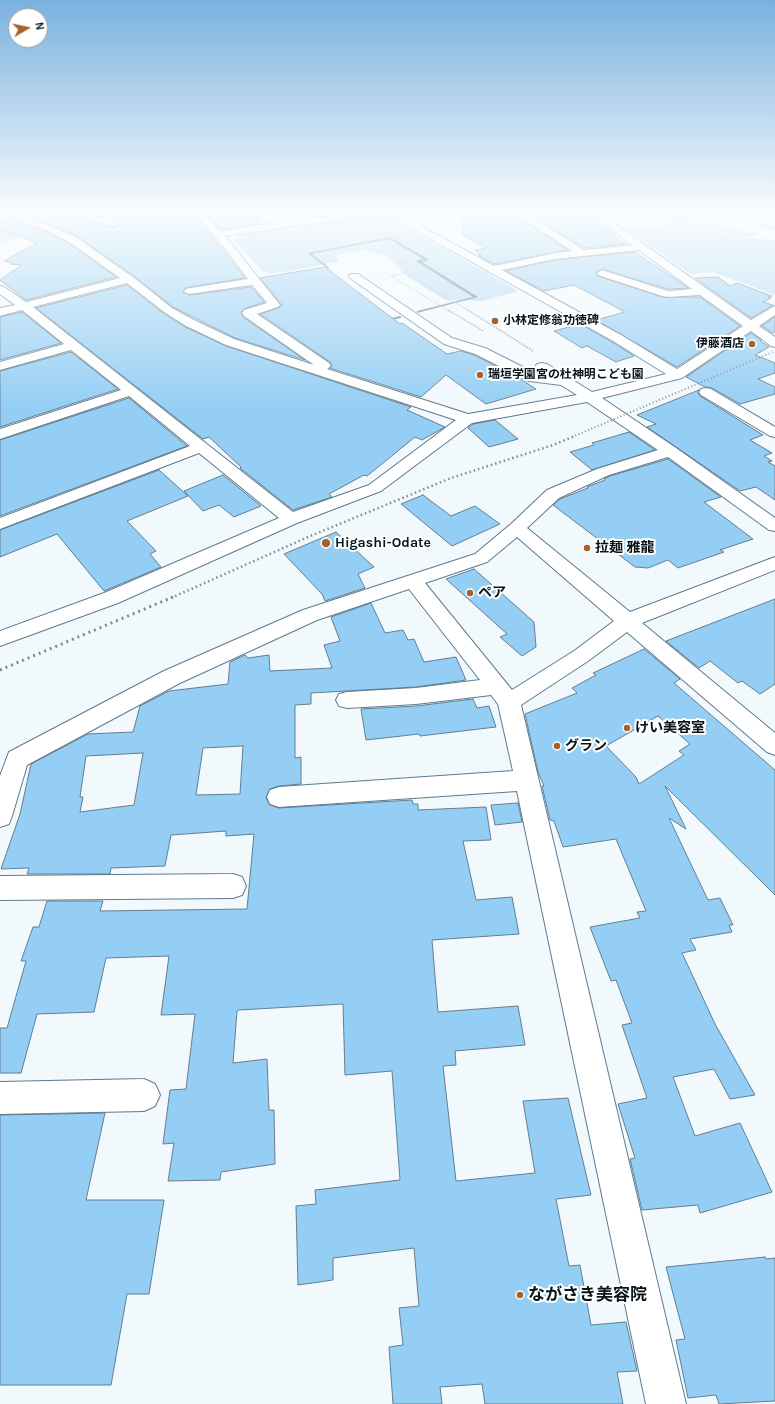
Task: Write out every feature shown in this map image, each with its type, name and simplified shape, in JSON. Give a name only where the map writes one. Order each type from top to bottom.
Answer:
[{"type":"street","points":[[252,278],[274,305],[248,313],[339,377]]},
{"type":"street","points":[[356,278],[448,340],[480,351],[534,378],[564,382]]},
{"type":"street","points":[[508,278],[617,338],[677,375]]},
{"type":"street","points":[[616,278],[668,294],[703,291]]},
{"type":"street","points":[[684,278],[775,343]]},
{"type":"street","points":[[0,312],[129,279],[168,310],[190,323],[230,342],[467,419]]},
{"type":"street","points":[[190,291],[255,281]]},
{"type":"street","points":[[0,289],[24,306],[291,519]]},
{"type":"street","points":[[1,635],[111,598],[291,519],[343,502],[375,488],[467,419],[590,397],[677,375],[750,325],[775,310]]},
{"type":"street","points":[[0,366],[73,345]]},
{"type":"street","points":[[542,367],[620,416],[775,526]]},
{"type":"street","points":[[0,434],[131,391]]},
{"type":"street","points":[[706,392],[775,434]]},
{"type":"street","points":[[0,524],[202,447]]},
{"type":"street","points":[[0,816],[9,759],[172,677],[310,615],[481,558],[517,528],[553,494],[603,472],[671,451]]},
{"type":"street","points":[[517,528],[775,746]]},
{"type":"street","points":[[347,700],[416,696],[502,694],[581,656],[627,621],[775,563]]},
{"type":"street","points":[[413,581],[502,694],[526,780],[666,1404]]},
{"type":"street","points":[[279,797],[526,780]]},
{"type":"street","points":[[0,888],[233,886]]},
{"type":"street","points":[[0,1098],[144,1095]]},
{"type":"path","points":[[394,278],[445,308]]},
{"type":"path","points":[[414,278],[553,364],[542,367]]},
{"type":"shaded area","points":[[409,278],[495,278],[519,291],[482,301],[445,300]]},
{"type":"shaded area","points":[[728,278],[775,278],[775,295]]},
{"type":"building","points":[[4,278],[114,278],[26,300],[0,280]]},
{"type":"building","points":[[136,278],[245,278],[185,288],[183,292],[190,295],[251,287],[264,302],[244,309],[241,312],[243,317],[305,360],[235,338],[173,307]]},
{"type":"building","points":[[260,278],[339,278],[400,324],[402,323],[447,354],[461,351],[474,355],[516,376],[536,389],[486,404],[446,375],[421,397],[330,368],[332,366],[330,362],[260,314],[278,308],[282,305]]},
{"type":"building","points":[[518,278],[602,278],[662,297],[700,297],[740,326],[677,367],[596,320],[625,312],[574,285],[544,291]]},
{"type":"building","points":[[630,278],[673,278],[688,288],[668,289]]},
{"type":"building","points":[[695,278],[719,278],[730,286],[737,283],[772,296],[768,297],[771,298],[763,302],[773,305],[751,318]]},
{"type":"building","points":[[127,285],[163,313],[185,327],[226,346],[411,407],[407,410],[445,427],[422,440],[415,437],[367,476],[364,475],[329,494],[332,497],[293,510],[240,468],[241,467],[209,437],[203,439],[36,308]]},
{"type":"building","points":[[22,312],[61,343],[0,360],[0,317]]},
{"type":"building","points":[[775,317],[775,332],[773,333],[762,326]]},
{"type":"building","points":[[580,324],[634,356],[616,362],[587,346],[582,348],[554,331]]},
{"type":"building","points":[[751,333],[769,347],[755,355],[775,363],[775,373],[758,379],[775,387],[775,394],[740,404],[712,388],[705,387],[686,377]]},
{"type":"building","points":[[71,352],[118,389],[0,427],[0,371]]},
{"type":"building","points":[[699,390],[698,393],[700,396],[763,435],[750,440],[772,453],[764,456],[772,461],[768,462],[775,466],[775,500],[756,487],[740,491],[647,427],[656,424],[637,415]]},
{"type":"building","points":[[129,398],[187,446],[0,516],[0,440]]},
{"type":"building","points":[[495,420],[518,439],[489,447],[468,428],[473,424]]},
{"type":"building","points":[[629,432],[655,450],[592,470],[570,452],[594,445],[592,443]]},
{"type":"building","points":[[668,459],[721,497],[704,502],[753,539],[720,550],[724,552],[678,568],[668,560],[648,568],[635,567],[553,505],[560,499],[588,488],[587,487],[605,480],[604,479],[610,476]]},
{"type":"building","points":[[159,470],[188,496],[127,521],[156,551],[150,554],[161,567],[104,591],[57,534],[0,557],[0,530]]},
{"type":"building","points":[[223,475],[261,506],[234,517],[219,505],[203,511],[184,491]]},
{"type":"building","points":[[423,495],[451,516],[475,506],[500,524],[452,546],[401,504]]},
{"type":"building","points":[[336,532],[374,567],[358,574],[365,588],[325,601],[322,594],[284,554]]},
{"type":"building","points":[[474,569],[534,622],[536,647],[522,656],[500,637],[507,634],[446,579]]},
{"type":"building","points":[[775,599],[775,684],[760,694],[742,681],[738,683],[710,661],[699,668],[666,641]]},
{"type":"building","points":[[371,603],[385,633],[403,630],[408,640],[414,639],[424,662],[456,657],[466,680],[416,687],[311,693],[311,704],[295,705],[295,758],[301,757],[301,784],[279,786],[270,789],[266,798],[270,805],[279,808],[412,800],[413,804],[418,804],[418,810],[486,807],[491,840],[463,841],[476,900],[512,897],[519,934],[432,940],[438,1012],[518,1006],[525,1045],[455,1051],[456,1065],[443,1066],[456,1181],[535,1173],[523,1101],[568,1098],[591,1195],[556,1199],[569,1266],[580,1265],[591,1325],[626,1322],[637,1371],[617,1372],[623,1404],[485,1404],[482,1384],[440,1387],[442,1404],[393,1404],[389,1347],[403,1345],[399,1308],[419,1306],[414,1248],[333,1258],[333,1280],[298,1285],[296,1206],[316,1204],[315,1190],[400,1180],[392,1071],[345,1075],[343,1004],[237,1011],[233,1063],[267,1059],[269,1110],[274,1110],[275,1164],[221,1172],[220,1180],[168,1181],[174,1143],[163,1144],[170,1090],[186,1089],[195,1014],[161,1015],[169,956],[106,958],[94,1012],[37,1014],[21,1073],[0,1073],[0,1028],[7,1028],[26,961],[21,961],[33,927],[39,927],[47,901],[103,901],[100,911],[247,909],[254,834],[226,836],[226,831],[171,835],[165,866],[111,868],[110,874],[27,874],[29,868],[1,869],[20,814],[31,764],[88,734],[133,732],[140,706],[169,691],[228,684],[230,662],[245,655],[248,658],[269,655],[270,671],[332,668],[324,645],[340,641],[331,617]],"holes":[[[243,746],[240,794],[196,795],[203,748]],[[143,753],[134,805],[80,812],[83,797],[80,797],[86,756]]]},
{"type":"building","points":[[644,649],[680,679],[674,683],[775,770],[775,895],[665,786],[686,829],[669,818],[708,900],[720,898],[733,925],[729,925],[732,932],[690,939],[696,950],[682,953],[715,1024],[755,1095],[730,1099],[714,1069],[673,1077],[695,1136],[740,1123],[772,1192],[700,1213],[698,1205],[642,1210],[630,1159],[635,1158],[618,1104],[647,1098],[622,1025],[632,1023],[616,980],[611,981],[590,927],[640,918],[637,912],[646,911],[616,839],[563,847],[554,821],[550,820],[542,786],[544,786],[538,772],[525,714],[577,693],[572,688],[596,675],[593,673]],"holes":[[[658,716],[690,744],[679,751],[684,755],[639,784],[636,777],[606,746]]]},
{"type":"building","points":[[473,699],[477,708],[489,706],[496,727],[420,736],[419,734],[366,740],[361,709],[416,706]]},
{"type":"building","points":[[518,803],[522,822],[495,825],[491,805]]},
{"type":"building","points":[[105,1113],[86,1200],[164,1200],[149,1294],[127,1294],[111,1385],[0,1385],[0,1115]]},
{"type":"building","points":[[765,1257],[766,1259],[775,1258],[775,1401],[719,1404],[716,1395],[688,1398],[676,1340],[685,1339],[666,1267]]},
{"type":"waterway","points":[[419,312],[476,297],[445,278]]},
{"type":"waterway","points":[[382,321],[399,317]]},
{"type":"railway","points":[[572,437],[775,351]]},
{"type":"railway","points":[[171,598],[308,537],[451,478],[553,445],[575,436]]},
{"type":"railway","points":[[0,670],[173,597]]},
{"type":"place","name":"小林定修翁功徳碑","points":[[495,321]]},
{"type":"place","name":"伊藤酒店","points":[[752,344]]},
{"type":"place","name":"瑞垣学園宮の杜神明こども園","points":[[480,375]]},
{"type":"place","name":"Higashi-Odate","points":[[326,543]]},
{"type":"place","name":"拉麺 雅龍","points":[[587,548]]},
{"type":"place","name":"ペア","points":[[470,593]]},
{"type":"place","name":"けい美容室","points":[[627,728]]},
{"type":"place","name":"グラン","points":[[557,746]]},
{"type":"place","name":"ながさき美容院","points":[[520,1295]]}]
